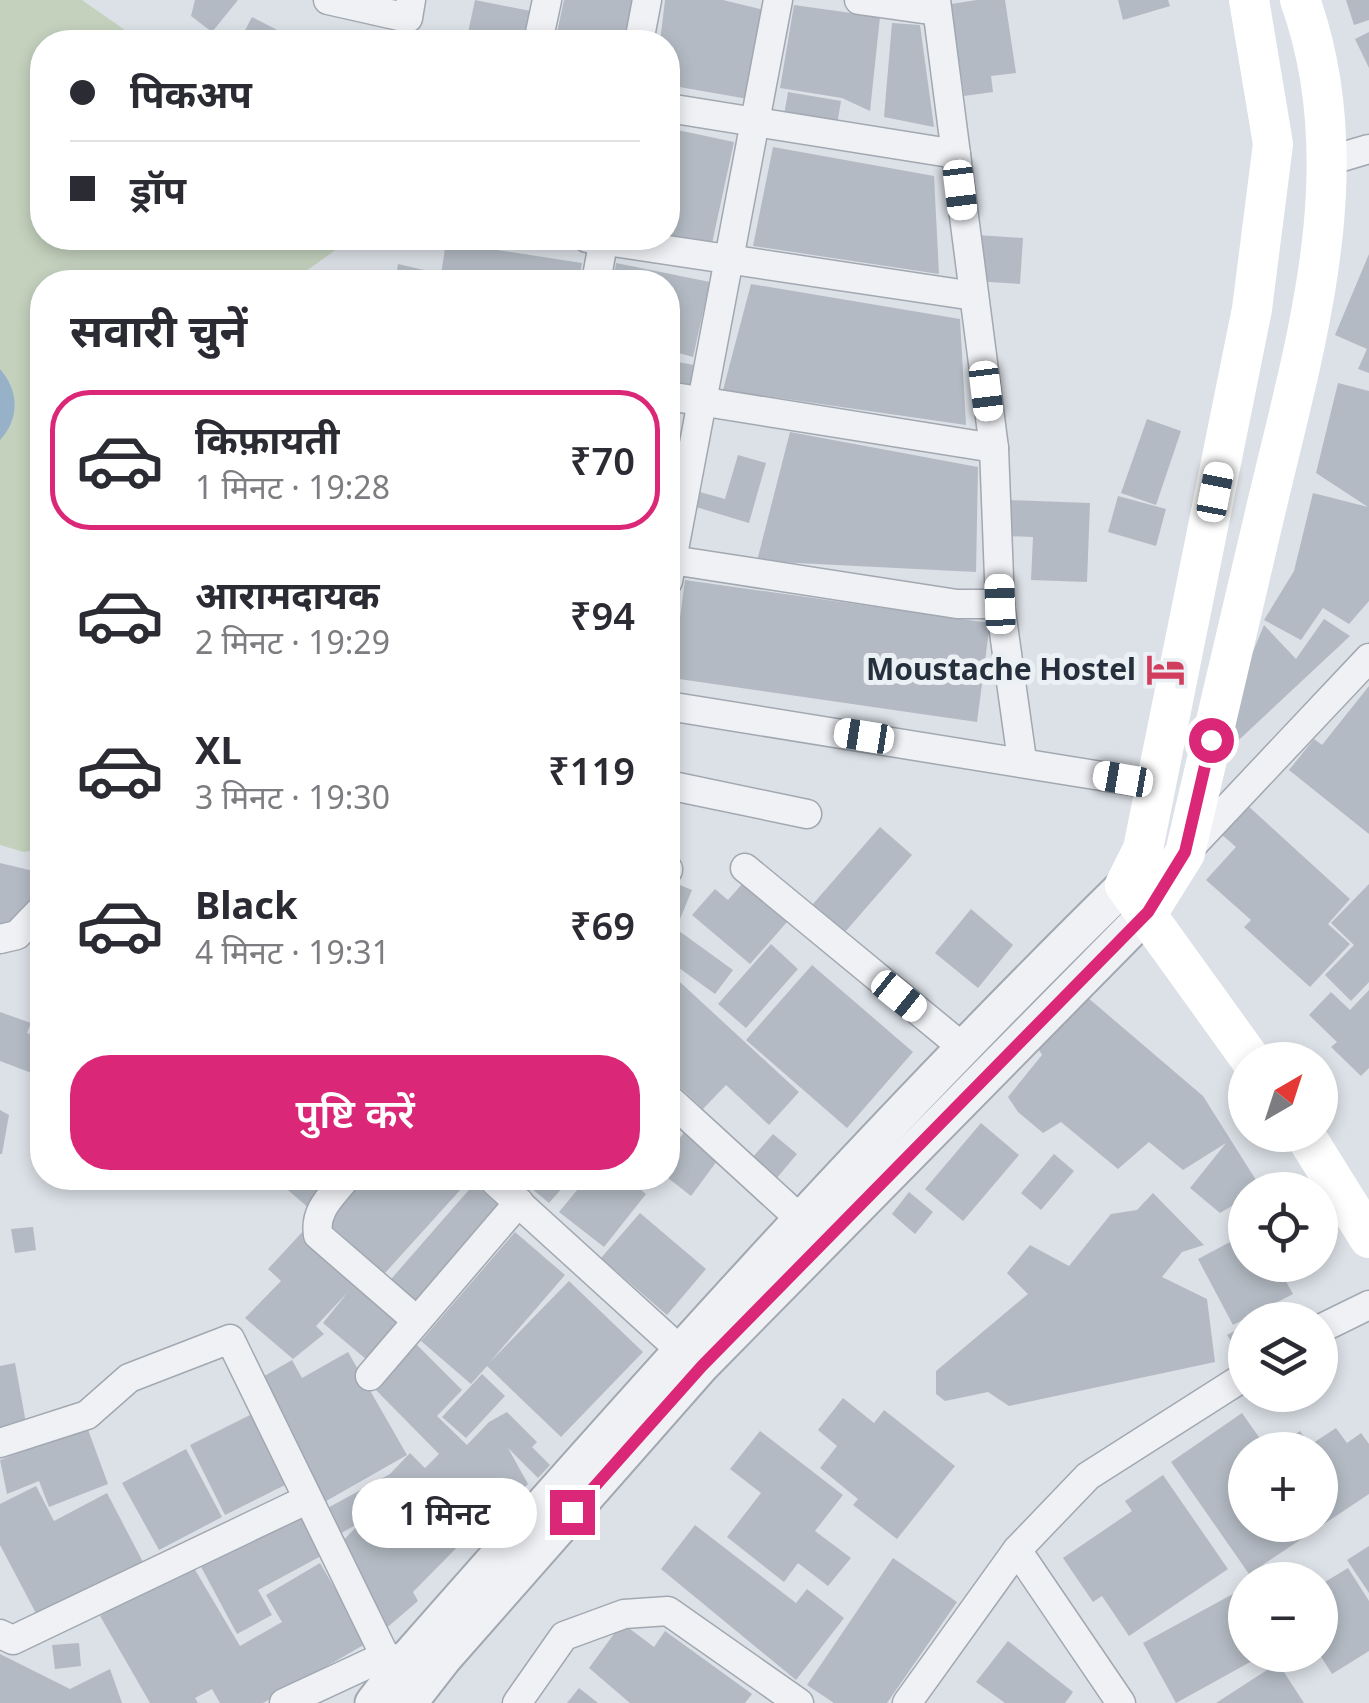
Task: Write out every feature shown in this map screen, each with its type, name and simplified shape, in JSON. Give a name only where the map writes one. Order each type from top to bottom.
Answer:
[{"type":"main road","points":[[1238,1042],[1137,899],[1143,849],[1252,309],[1272,144],[1248,0]]},
{"type":"main road","points":[[1137,899],[1185,852],[1320,283],[1328,161],[1320,86],[1300,0]]},
{"type":"main road","points":[[1316,1152],[1369,1238]]},
{"type":"street","points":[[328,0],[408,18],[411,0]]},
{"type":"street","points":[[541,30],[547,0]]},
{"type":"street","points":[[641,30],[647,0]]},
{"type":"street","points":[[680,509],[778,0]]},
{"type":"street","points":[[859,0],[936,6],[994,448],[1000,604],[1022,760]]},
{"type":"street","points":[[680,110],[956,154]]},
{"type":"street","points":[[1328,161],[1369,149]]},
{"type":"street","points":[[672,250],[974,296]]},
{"type":"street","points":[[680,398],[994,448]]},
{"type":"street","points":[[680,567],[957,604],[1000,604]]},
{"type":"street","points":[[1185,852],[1369,658]]},
{"type":"street","points":[[680,708],[1022,760],[1157,785]]},
{"type":"street","points":[[680,788],[807,814]]},
{"type":"street","points":[[745,868],[961,1046]]},
{"type":"street","points":[[374,1703],[395,1658],[798,1217],[961,1046],[1137,899]]},
{"type":"street","points":[[409,1703],[444,1658],[702,1366],[1137,899]]},
{"type":"street","points":[[0,940],[17,935],[30,921]]},
{"type":"street","points":[[680,1109],[798,1217]]},
{"type":"street","points":[[336,1190],[316,1221],[318,1234],[416,1320]]},
{"type":"street","points":[[505,1190],[679,1349]]},
{"type":"street","points":[[370,1376],[519,1202]]},
{"type":"street","points":[[1338,1319],[1369,1304]]},
{"type":"street","points":[[0,1443],[87,1415],[129,1378],[230,1340],[306,1500],[395,1658]]},
{"type":"street","points":[[907,1703],[1018,1550],[1088,1476],[1228,1387]]},
{"type":"street","points":[[0,1634],[13,1640],[306,1500]]},
{"type":"street","points":[[1018,1550],[1122,1703]]},
{"type":"street","points":[[517,1703],[564,1636],[624,1614],[668,1611],[790,1701]]},
{"type":"street","points":[[284,1703],[395,1658]]},
{"type":"green space","points":[[0,0],[82,0],[125,30],[30,30],[30,250],[335,250],[308,270],[30,270],[30,851],[0,845]]},
{"type":"water","points":[[0,369],[11,386],[15,404],[11,423],[0,440]]},
{"type":"building","points":[[195,0],[238,0],[214,30],[191,16]]},
{"type":"building","points":[[475,0],[536,12],[532,30],[469,30]]},
{"type":"building","points":[[564,0],[633,0],[626,30],[558,30]]},
{"type":"building","points":[[665,0],[723,0],[764,10],[748,99],[680,87],[680,30],[661,30]]},
{"type":"building","points":[[1005,0],[1016,73],[991,76],[993,92],[964,96],[951,4]]},
{"type":"building","points":[[1118,0],[1168,0],[1170,6],[1123,20]]},
{"type":"building","points":[[1346,0],[1369,0],[1369,20],[1354,25]]},
{"type":"building","points":[[794,5],[880,17],[870,111],[842,98],[780,88]]},
{"type":"building","points":[[252,17],[277,30],[245,30]]},
{"type":"building","points":[[892,23],[920,25],[934,127],[884,117]]},
{"type":"building","points":[[1369,32],[1369,68],[1355,39]]},
{"type":"building","points":[[788,92],[841,101],[837,125],[784,115]]},
{"type":"building","points":[[680,131],[734,142],[711,248],[680,238]]},
{"type":"building","points":[[773,147],[934,176],[939,274],[753,246]]},
{"type":"building","points":[[977,235],[1023,238],[1020,284],[973,281]]},
{"type":"building","points":[[445,250],[498,250],[582,263],[581,270],[442,270]]},
{"type":"building","points":[[1369,254],[1369,373],[1358,369],[1367,349],[1335,335]]},
{"type":"building","points":[[616,263],[651,270],[615,270]]},
{"type":"building","points":[[398,264],[424,270],[397,270]]},
{"type":"building","points":[[680,276],[710,282],[693,357],[680,353]]},
{"type":"building","points":[[751,284],[960,319],[966,425],[723,390]]},
{"type":"building","points":[[680,362],[699,366],[693,392],[680,389]]},
{"type":"building","points":[[1338,383],[1369,391],[1369,601],[1349,624],[1323,608],[1301,640],[1264,620],[1294,571],[1313,493],[1368,507],[1316,473]]},
{"type":"building","points":[[1147,419],[1181,431],[1156,505],[1121,493]]},
{"type":"building","points":[[790,432],[978,467],[976,572],[757,561]]},
{"type":"building","points":[[738,455],[766,463],[749,523],[696,507],[700,492],[725,499]]},
{"type":"building","points":[[1118,496],[1166,509],[1156,546],[1108,532]]},
{"type":"building","points":[[1007,500],[1090,503],[1087,582],[1031,580],[1033,537],[1006,536]]},
{"type":"building","points":[[685,580],[990,623],[977,722],[680,679],[680,618]]},
{"type":"building","points":[[1324,619],[1350,636],[1227,751],[1218,736],[1264,625],[1296,659]]},
{"type":"building","points":[[1369,686],[1369,834],[1289,770],[1314,739],[1322,745]]},
{"type":"building","points":[[1247,805],[1350,899],[1328,924],[1350,944],[1310,987],[1244,927],[1251,920],[1206,880],[1236,847],[1221,834]]},
{"type":"building","points":[[880,827],[912,855],[845,932],[813,904]]},
{"type":"building","points":[[0,863],[30,870],[30,909],[20,929],[0,932]]},
{"type":"building","points":[[742,884],[787,922],[750,964],[692,915],[715,889],[728,900]]},
{"type":"building","points":[[1369,884],[1369,982],[1351,1001],[1325,975],[1354,945],[1331,923]]},
{"type":"building","points":[[680,885],[692,890],[680,919]]},
{"type":"building","points":[[971,909],[1013,945],[978,988],[935,953]]},
{"type":"building","points":[[680,932],[733,970],[715,994],[680,969]]},
{"type":"building","points":[[771,944],[798,969],[746,1028],[718,1004]]},
{"type":"building","points":[[812,965],[913,1052],[847,1128],[746,1040]]},
{"type":"building","points":[[680,982],[799,1092],[769,1125],[726,1085],[703,1109],[680,1087]]},
{"type":"building","points":[[1369,990],[1369,1068],[1361,1076],[1338,1054],[1338,1042],[1309,1015],[1331,992],[1350,1010]]},
{"type":"building","points":[[1080,991],[1203,1096],[1228,1136],[1228,1152],[1238,1152],[1251,1172],[1228,1172],[1228,1208],[1220,1213],[1190,1188],[1226,1143],[1183,1170],[1149,1142],[1118,1169],[1061,1122],[1043,1133],[1018,1112],[1008,1097],[1042,1055],[1036,1045]]},
{"type":"building","points":[[0,1012],[30,1023],[30,1072],[0,1061]]},
{"type":"building","points":[[0,1110],[9,1115],[2,1154],[0,1154]]},
{"type":"building","points":[[981,1123],[1019,1155],[963,1221],[925,1189]]},
{"type":"building","points":[[685,1131],[720,1157],[691,1196],[680,1187],[680,1138]]},
{"type":"building","points":[[773,1134],[797,1154],[776,1179],[752,1158]]},
{"type":"building","points":[[1054,1154],[1074,1171],[1041,1210],[1021,1193]]},
{"type":"building","points":[[288,1190],[328,1190],[311,1210]]},
{"type":"building","points":[[346,1190],[460,1190],[385,1273],[322,1218]]},
{"type":"building","points":[[469,1190],[481,1190],[501,1208],[413,1309],[386,1285]]},
{"type":"building","points":[[533,1190],[560,1190],[549,1203]]},
{"type":"building","points":[[577,1190],[641,1190],[646,1194],[604,1247],[559,1212]]},
{"type":"building","points":[[909,1192],[933,1212],[915,1234],[892,1214]]},
{"type":"building","points":[[1153,1193],[1204,1245],[1182,1252],[1162,1277],[1207,1299],[1215,1362],[1009,1406],[988,1392],[945,1401],[936,1394],[936,1371],[1028,1294],[1007,1273],[1030,1245],[1069,1266],[1111,1214],[1137,1210]]},
{"type":"building","points":[[640,1213],[706,1269],[667,1315],[601,1258]]},
{"type":"building","points":[[33,1227],[36,1250],[15,1253],[11,1229]]},
{"type":"building","points":[[306,1228],[411,1320],[373,1365],[323,1323],[348,1292],[316,1326],[324,1334],[293,1359],[245,1318],[281,1281],[268,1269]]},
{"type":"building","points":[[515,1232],[565,1275],[489,1363],[569,1281],[643,1352],[561,1437],[487,1366],[471,1384],[421,1341]]},
{"type":"building","points":[[1228,1243],[1228,1282],[1286,1282],[1293,1294],[1278,1302],[1228,1302],[1228,1316],[1198,1259]]},
{"type":"building","points":[[414,1342],[462,1390],[437,1416],[467,1445],[489,1422],[507,1412],[537,1442],[532,1447],[550,1465],[538,1478],[508,1448],[528,1484],[478,1534],[474,1530],[413,1592],[418,1601],[383,1631],[337,1547],[361,1522],[336,1536],[322,1511],[390,1474],[410,1453],[425,1468],[439,1454],[371,1385]]},
{"type":"building","points":[[348,1352],[407,1455],[321,1504],[254,1382],[292,1360],[302,1378]]},
{"type":"building","points":[[15,1363],[26,1423],[0,1428],[0,1366]]},
{"type":"building","points":[[482,1374],[505,1396],[466,1438],[442,1417]]},
{"type":"building","points":[[843,1398],[874,1423],[884,1410],[955,1466],[897,1539],[853,1505],[858,1499],[820,1468],[837,1446],[818,1430]]},
{"type":"building","points":[[1242,1413],[1255,1432],[1228,1432],[1228,1542],[1297,1542],[1267,1562],[1241,1562],[1171,1462]]},
{"type":"building","points":[[252,1414],[287,1484],[225,1515],[190,1445]]},
{"type":"building","points":[[87,1427],[108,1484],[49,1507],[39,1481],[7,1494],[0,1460]]},
{"type":"building","points":[[1336,1428],[1347,1443],[1361,1433],[1369,1444],[1369,1494],[1338,1515],[1338,1432],[1330,1432]]},
{"type":"building","points":[[760,1431],[843,1495],[815,1531],[851,1558],[828,1586],[798,1563],[784,1582],[727,1537],[761,1493],[730,1469]]},
{"type":"building","points":[[186,1449],[222,1517],[159,1550],[122,1483]]},
{"type":"building","points":[[1163,1475],[1228,1569],[1129,1636],[1102,1596],[1093,1602],[1063,1558],[1132,1511],[1125,1501]]},
{"type":"building","points":[[36,1486],[54,1521],[107,1493],[144,1564],[39,1619],[0,1545],[0,1504]]},
{"type":"building","points":[[297,1511],[321,1556],[258,1590],[272,1615],[237,1634],[199,1563]]},
{"type":"building","points":[[695,1525],[796,1603],[807,1589],[844,1618],[796,1680],[661,1569]]},
{"type":"building","points":[[1369,1546],[1369,1593],[1347,1560]]},
{"type":"building","points":[[893,1558],[957,1602],[887,1703],[834,1703],[807,1685]]},
{"type":"building","points":[[191,1563],[240,1646],[282,1622],[266,1595],[320,1563],[367,1643],[263,1703],[220,1703],[212,1689],[195,1698],[198,1703],[150,1703],[100,1616]]},
{"type":"building","points":[[1348,1568],[1369,1601],[1369,1651],[1338,1670],[1338,1574]]},
{"type":"building","points":[[1228,1597],[1228,1672],[1232,1672],[1176,1703],[1143,1643]]},
{"type":"building","points":[[622,1623],[654,1647],[665,1631],[752,1694],[745,1703],[630,1703],[589,1668]]},
{"type":"building","points":[[1008,1641],[1073,1692],[1065,1703],[1005,1703],[976,1682]]},
{"type":"building","points":[[79,1643],[81,1666],[55,1669],[52,1645]]},
{"type":"building","points":[[0,1654],[70,1689],[110,1669],[122,1703],[0,1703]]},
{"type":"building","points":[[1264,1672],[1284,1672],[1304,1703],[1216,1703]]},
{"type":"building","points":[[579,1688],[598,1703],[567,1703]]},
{"type":"place","name":"Moustache Hostel","points":[[1166,670]]},
{"type":"route","points":[[572,1512],[702,1366],[1148,912],[1185,852],[1211,740]]}]
